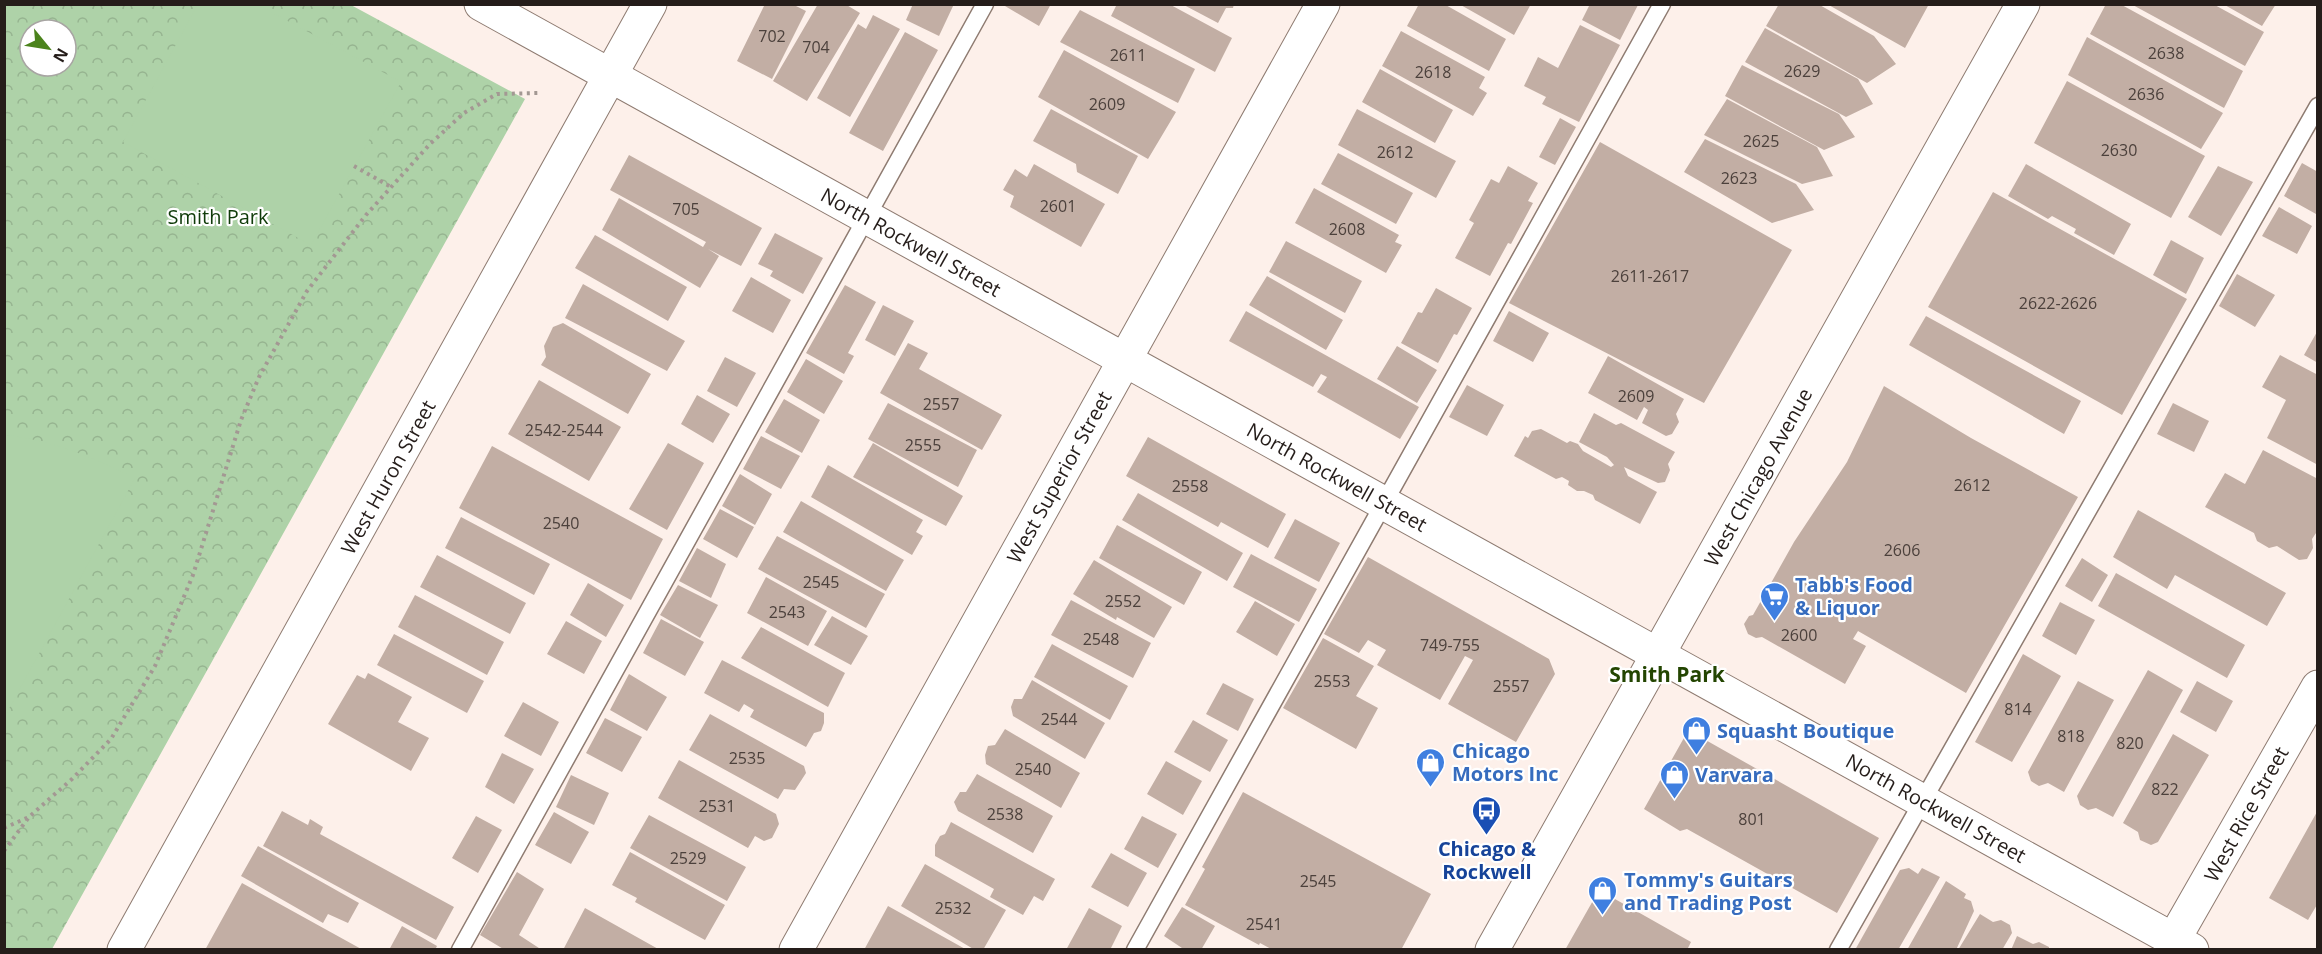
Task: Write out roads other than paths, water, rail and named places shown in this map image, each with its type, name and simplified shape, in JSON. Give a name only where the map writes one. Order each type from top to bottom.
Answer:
[{"type":"street","name":"North Rockwell Street","points":[[482,4],[2183,944]]},
{"type":"street","name":"West Huron Street","points":[[124,950],[650,4]]},
{"type":"street","name":"West Superior Street","points":[[796,950],[1323,4]]},
{"type":"street","name":"West Chicago Avenue","points":[[1492,950],[2023,4]]},
{"type":"street","name":"West Rice Street","points":[[2183,944],[2318,687]]},
{"type":"lane","points":[[460,950],[985,4]]},
{"type":"lane","points":[[1135,950],[1662,4]]},
{"type":"lane","points":[[1838,950],[2318,106]]},
{"type":"place","name":"Tabb's Food & Liquor","points":[[1774,622]]},
{"type":"place","name":"Squasht Boutique","points":[[1696,756]]},
{"type":"place","name":"Chicago Motors Inc","points":[[1431,788]]},
{"type":"place","name":"Varvara","points":[[1674,800]]},
{"type":"place","name":"Chicago & Rockwell","points":[[1487,836]]},
{"type":"place","name":"Tommy's Guitars and Trading Post","points":[[1603,916]]},
{"type":"district","name":"Smith Park","points":[[1667,674]]}]
